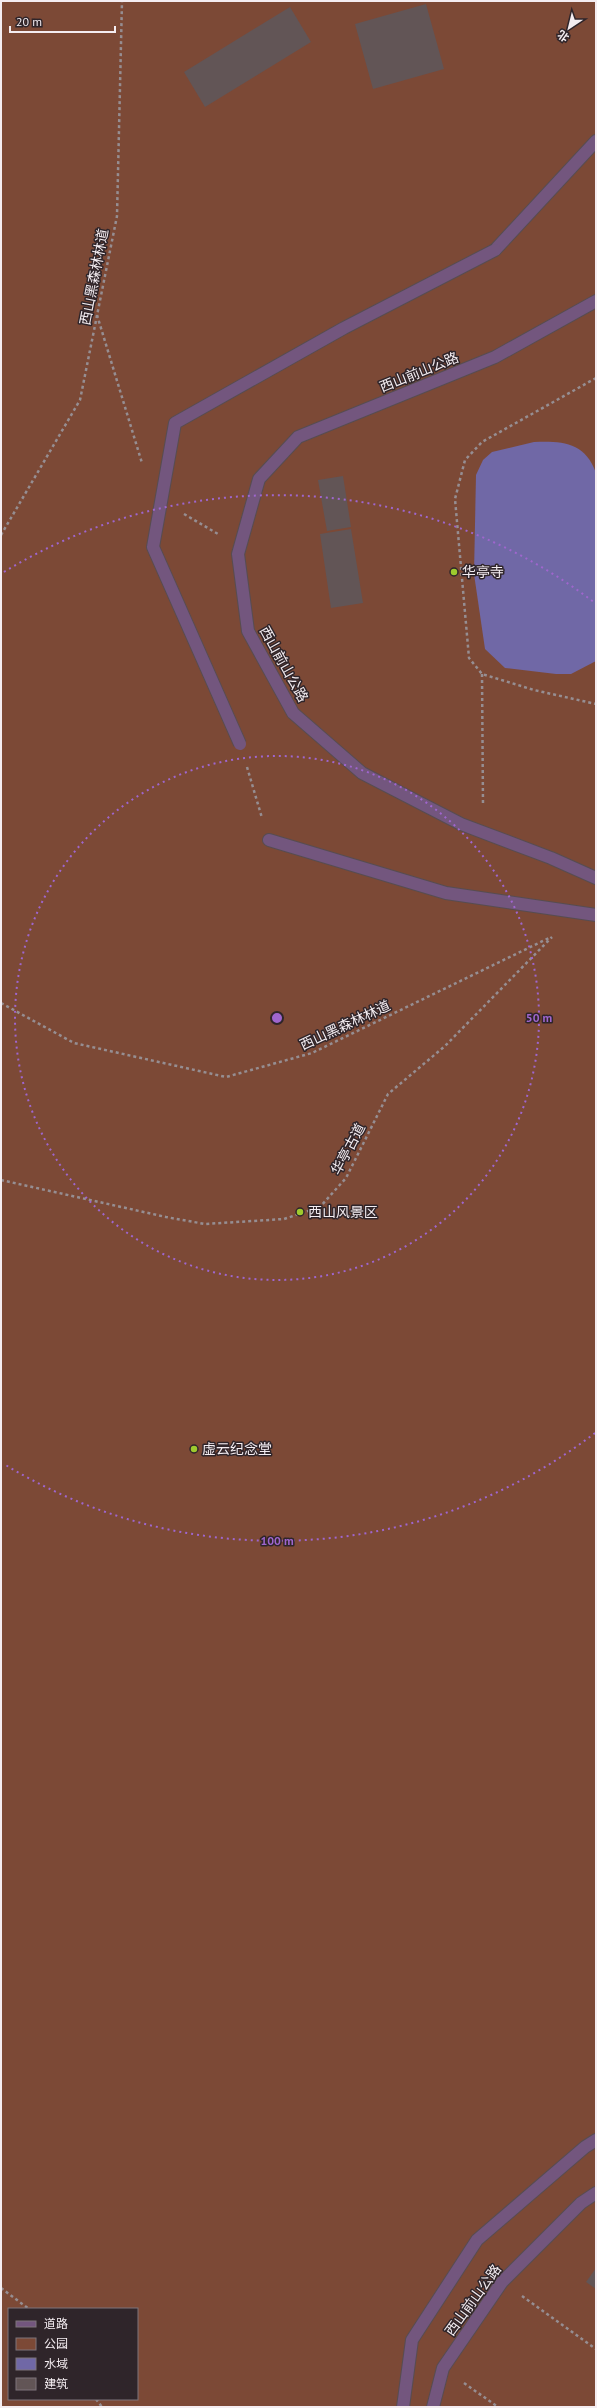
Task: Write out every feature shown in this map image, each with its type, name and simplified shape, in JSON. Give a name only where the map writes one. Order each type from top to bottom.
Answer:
[{"type":"street","points":[[240,744],[153,547],[175,423],[344,328],[495,250],[596,141]]},
{"type":"street","name":"西山前山公路","points":[[596,301],[495,358],[298,438],[259,479],[238,554],[248,631],[293,713],[362,773],[461,824],[551,858],[596,878]]},
{"type":"street","points":[[269,840],[446,893],[596,915]]},
{"type":"street","points":[[402,2407],[412,2340],[476,2240],[585,2147],[596,2140]]},
{"type":"street","name":"西山前山公路","points":[[433,2407],[443,2368],[502,2282],[581,2203],[596,2193]]},
{"type":"path","name":"西山黑森林林道","points":[[1,535],[80,400],[117,216],[122,1]]},
{"type":"path","points":[[596,378],[482,442],[465,460],[456,499],[468,658],[482,674],[534,690],[596,704]]},
{"type":"path","points":[[482,674],[483,832]]},
{"type":"path","points":[[240,744],[269,840]]},
{"type":"path","name":"西山黑森林林道","points":[[1,1003],[74,1043],[226,1077],[312,1053],[558,934]]},
{"type":"path","name":"华亭古道","points":[[1,1180],[166,1217],[205,1224],[284,1219],[320,1207],[346,1178],[388,1094],[445,1046],[552,937]]},
{"type":"path","points":[[502,2282],[596,2349]]},
{"type":"path","points":[[1,2288],[28,2308]]},
{"type":"path","points":[[443,2368],[498,2407]]},
{"type":"green space","points":[[1,1],[596,1],[596,2407],[1,2407]]},
{"type":"water","points":[[534,442],[563,443],[579,449],[586,455],[596,473],[596,661],[571,674],[556,674],[505,668],[485,649],[474,574],[476,475],[483,460],[492,452]]},
{"type":"building","points":[[426,4],[444,69],[373,89],[355,24]]},
{"type":"building","points":[[290,7],[311,42],[205,107],[184,72]]},
{"type":"building","points":[[343,476],[351,527],[327,531],[318,480]]},
{"type":"building","points":[[351,529],[363,603],[331,608],[320,534]]},
{"type":"building","points":[[596,2268],[596,2289],[586,2282]]},
{"type":"place","name":"华亭寺","points":[[454,572]]},
{"type":"place","name":"西山风景区","points":[[300,1212]]},
{"type":"place","name":"虚云纪念堂","points":[[194,1449]]}]
